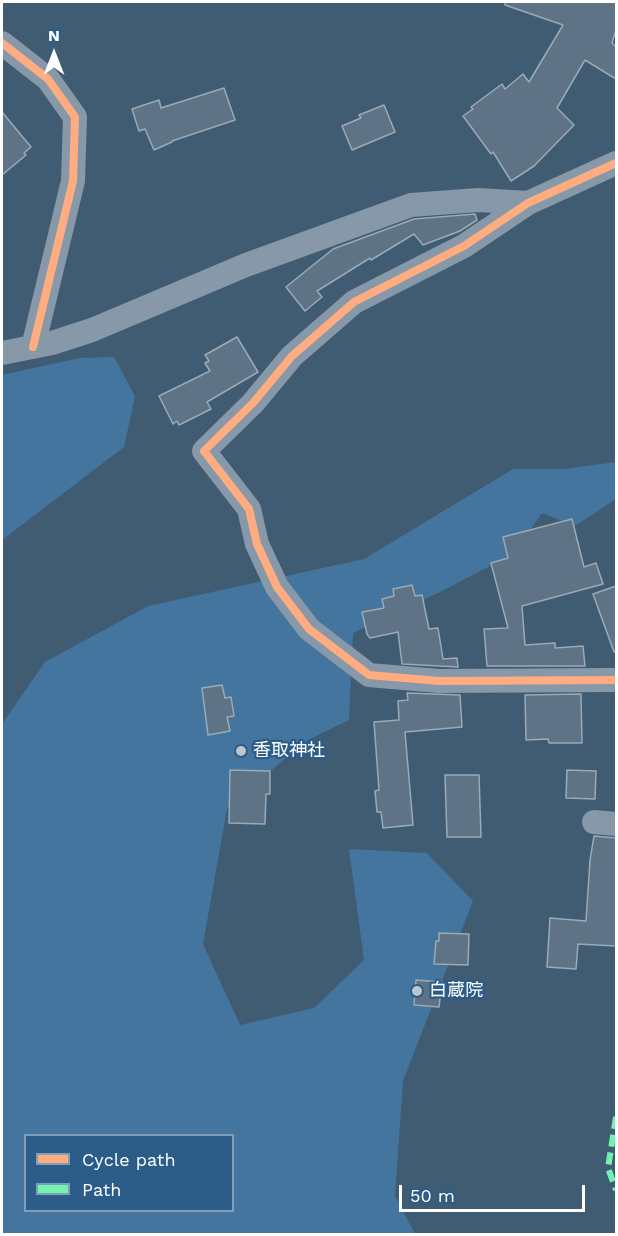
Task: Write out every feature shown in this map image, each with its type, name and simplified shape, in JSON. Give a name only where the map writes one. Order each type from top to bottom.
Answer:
[{"type":"street","points":[[2,43],[48,79],[75,117],[73,181],[33,347]]},
{"type":"street","points":[[616,163],[528,203],[464,246],[354,302],[292,356],[253,403],[204,451],[249,509],[257,544],[277,587],[309,630],[369,675],[439,681],[616,680]]},
{"type":"street","points":[[2,354],[92,330],[246,265],[411,205],[478,200],[528,203]]},
{"type":"shaded area","points":[[114,357],[135,396],[124,447],[2,540],[2,375],[80,358]]},
{"type":"shaded area","points":[[616,462],[616,499],[575,526],[542,513],[513,554],[353,633],[349,720],[304,742],[227,809],[203,944],[240,1025],[314,1008],[364,960],[349,849],[427,853],[473,901],[403,1081],[395,1196],[415,1234],[2,1234],[2,724],[45,662],[148,606],[364,559],[513,469],[563,469]]},
{"type":"building","points":[[505,2],[616,2],[616,30],[612,43],[616,47],[616,79],[585,60],[557,108],[574,125],[534,166],[511,181],[493,152],[491,154],[463,116],[473,109],[471,107],[502,84],[505,89],[523,74],[529,82],[563,25],[505,5]]},
{"type":"building","points":[[224,88],[235,120],[172,141],[154,150],[145,129],[139,131],[132,109],[159,100],[161,108]]},
{"type":"building","points":[[384,105],[395,132],[352,150],[342,126],[361,118],[359,115]]},
{"type":"building","points":[[2,112],[31,147],[24,153],[26,155],[2,175]]},
{"type":"building","points":[[475,214],[477,220],[460,231],[423,245],[414,234],[371,260],[370,258],[317,291],[322,297],[305,311],[286,287],[333,249],[414,219]]},
{"type":"building","points":[[237,337],[258,372],[207,402],[211,409],[179,425],[177,421],[173,424],[159,396],[210,371],[205,363],[209,361],[205,355]]},
{"type":"building","points":[[572,519],[584,567],[596,563],[603,584],[522,606],[525,645],[555,643],[555,648],[583,646],[585,666],[487,666],[484,629],[508,628],[491,563],[508,558],[503,537]]},
{"type":"building","points":[[412,585],[415,596],[422,595],[429,629],[438,628],[443,659],[457,658],[458,667],[402,664],[398,632],[370,638],[367,634],[362,612],[384,608],[382,599],[394,596],[393,589]]},
{"type":"building","points":[[616,586],[616,652],[614,652],[593,594]]},
{"type":"building","points":[[222,685],[225,698],[231,697],[234,716],[227,717],[230,731],[208,735],[202,688]]},
{"type":"building","points":[[407,693],[460,695],[462,727],[405,732],[413,825],[383,828],[381,812],[377,812],[375,791],[379,790],[374,722],[399,720],[398,701],[408,700]]},
{"type":"building","points":[[581,694],[582,743],[549,743],[548,739],[526,740],[525,695]]},
{"type":"building","points":[[230,770],[270,771],[270,794],[266,794],[265,824],[229,823]]},
{"type":"building","points":[[567,770],[596,771],[595,799],[566,798]]},
{"type":"building","points":[[445,775],[479,775],[481,837],[447,837]]},
{"type":"building","points":[[594,836],[616,838],[616,946],[578,944],[576,969],[547,967],[550,918],[586,921]]},
{"type":"building","points":[[439,933],[469,934],[468,965],[434,964]]},
{"type":"building","points":[[416,980],[442,982],[439,1007],[414,1005]]},
{"type":"marked path","points":[[616,1117],[608,1168],[616,1190]]},
{"type":"cycle path","points":[[2,43],[48,79],[75,117],[73,181],[33,347]]},
{"type":"cycle path","points":[[616,163],[528,203],[464,246],[354,302],[292,356],[253,403],[204,451],[249,509],[257,544],[277,587],[309,629],[369,675],[439,681],[616,680]]},
{"type":"place","name":"香取神社","points":[[241,751]]},
{"type":"place","name":"白蔵院","points":[[417,991]]}]
